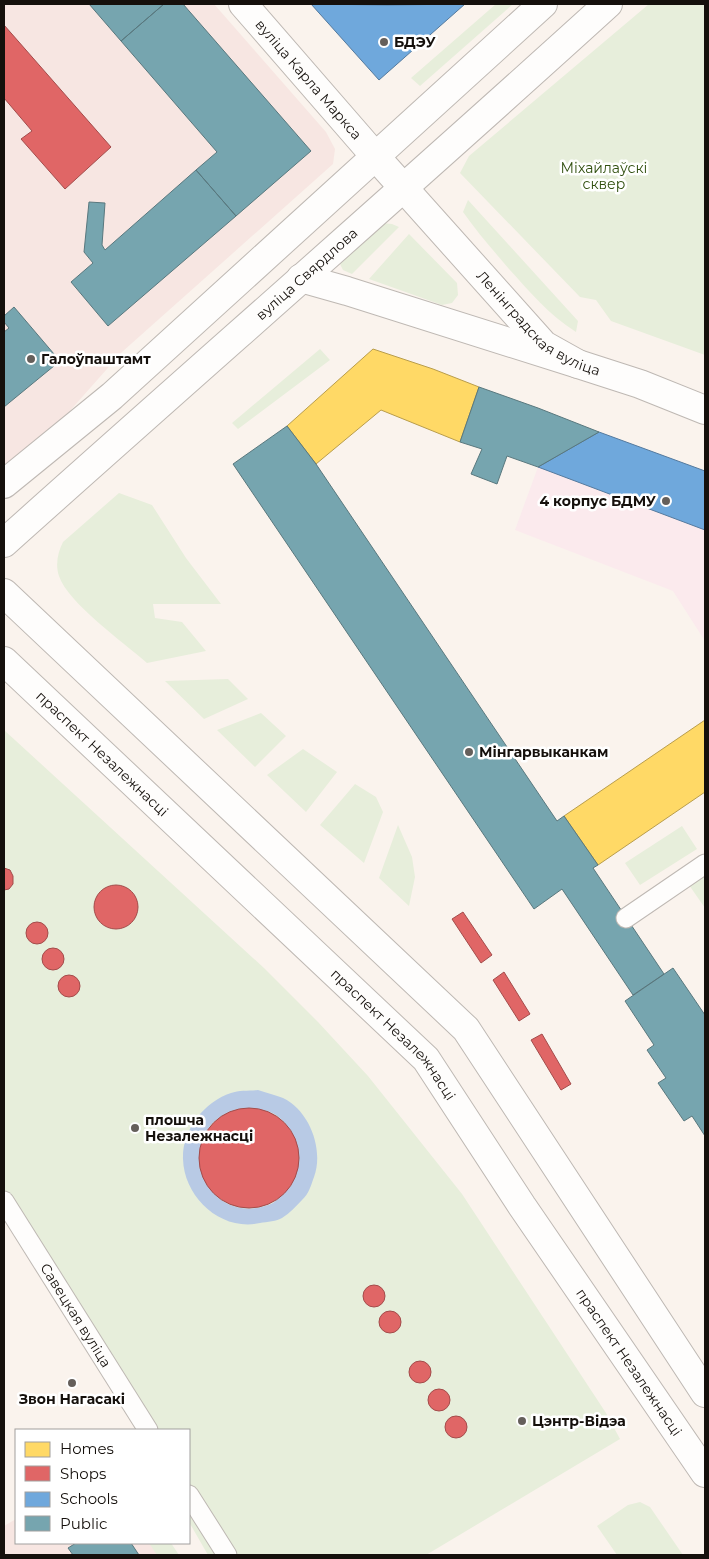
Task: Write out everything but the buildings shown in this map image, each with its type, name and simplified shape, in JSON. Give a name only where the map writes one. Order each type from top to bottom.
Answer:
[{"type":"main road","name":"вуліца Карла Маркса","points":[[243,4],[405,188]]},
{"type":"main road","points":[[4,484],[112,396],[543,4]]},
{"type":"main road","name":"вуліца Свярдлова","points":[[4,543],[301,278],[405,188],[608,4]]},
{"type":"main road","name":"Ленінградская вуліца","points":[[405,188],[544,344],[578,364],[640,384],[705,410]]},
{"type":"main road","points":[[301,278],[578,364]]},
{"type":"main road","points":[[4,593],[466,1029],[705,1393]]},
{"type":"main road","name":"праспект Незалежнасці","points":[[4,661],[426,1060],[522,1206],[705,1473]]},
{"type":"street","points":[[626,918],[705,864]]},
{"type":"street","name":"Савецкая вуліца","points":[[4,1201],[147,1429]]},
{"type":"street","points":[[190,1497],[227,1555]]},
{"type":"shaded area","points":[[4,4],[214,4],[326,132],[335,149],[333,164],[122,352],[60,422],[4,470]]},
{"type":"shaded area","points":[[599,432],[705,471],[705,641],[673,591],[515,530],[538,467]]},
{"type":"shaded area","points":[[15,1520],[15,1544],[152,1544],[159,1555],[4,1555],[4,1526]]},
{"type":"green space","points":[[496,4],[513,4],[420,86],[411,78]]},
{"type":"green space","name":"Міхайлаўскі сквер","points":[[649,4],[705,4],[705,355],[611,321],[596,300],[580,297],[460,173],[469,156]]},
{"type":"green space","points":[[468,200],[578,321],[576,332],[540,303],[485,241],[463,212]]},
{"type":"green space","points":[[382,223],[399,227],[352,274],[343,270],[340,264],[341,261]]},
{"type":"green space","points":[[409,234],[457,283],[458,295],[452,303],[442,305],[369,279]]},
{"type":"green space","points":[[320,349],[330,360],[238,429],[232,423]]},
{"type":"green space","points":[[119,493],[152,505],[186,558],[221,604],[153,604],[155,618],[182,622],[206,651],[147,663],[84,610],[64,587],[57,567],[58,554],[63,542]]},
{"type":"green space","points":[[228,679],[248,699],[204,719],[165,681]]},
{"type":"green space","points":[[261,713],[286,736],[255,767],[217,730]]},
{"type":"green space","points":[[4,730],[264,968],[368,1076],[462,1194],[606,1413],[620,1439],[426,1555],[208,1555],[190,1524],[190,1429],[135,1429],[4,1216]]},
{"type":"green space","points":[[303,749],[337,772],[306,812],[267,775]]},
{"type":"green space","points":[[355,784],[376,797],[383,812],[364,863],[320,825]]},
{"type":"green space","points":[[398,825],[412,857],[415,877],[409,906],[379,878]]},
{"type":"green space","points":[[682,826],[697,849],[640,885],[625,863]]},
{"type":"green space","points":[[705,874],[705,908],[689,885]]},
{"type":"green space","points":[[640,1502],[650,1507],[683,1555],[617,1555],[597,1526],[628,1505]]},
{"type":"green space","points":[[150,1544],[172,1544],[179,1555],[157,1555]]},
{"type":"water","points":[[258,1090],[283,1098],[301,1112],[316,1144],[317,1166],[310,1189],[306,1195],[282,1218],[260,1223],[232,1222],[219,1217],[208,1209],[190,1187],[185,1173],[184,1148],[186,1138],[196,1118],[212,1103],[234,1092]],"holes":[[[254,1108],[274,1114],[288,1126],[296,1140],[299,1156],[291,1186],[271,1204],[247,1209],[227,1204],[212,1191],[203,1175],[200,1156],[204,1137],[215,1121],[235,1110]]]},
{"type":"place","name":"БДЭУ","points":[[384,42]]},
{"type":"place","name":"Галоўпаштамт","points":[[31,359]]},
{"type":"place","name":"4 корпус БДМУ","points":[[666,501]]},
{"type":"place","name":"Мінгарвыканкам","points":[[469,752]]},
{"type":"place","name":"плошча Незалежнасці","points":[[135,1128]]},
{"type":"place","name":"Звон Нагасакі","points":[[72,1383]]},
{"type":"place","name":"Цэнтр-Відэа","points":[[522,1421]]}]
